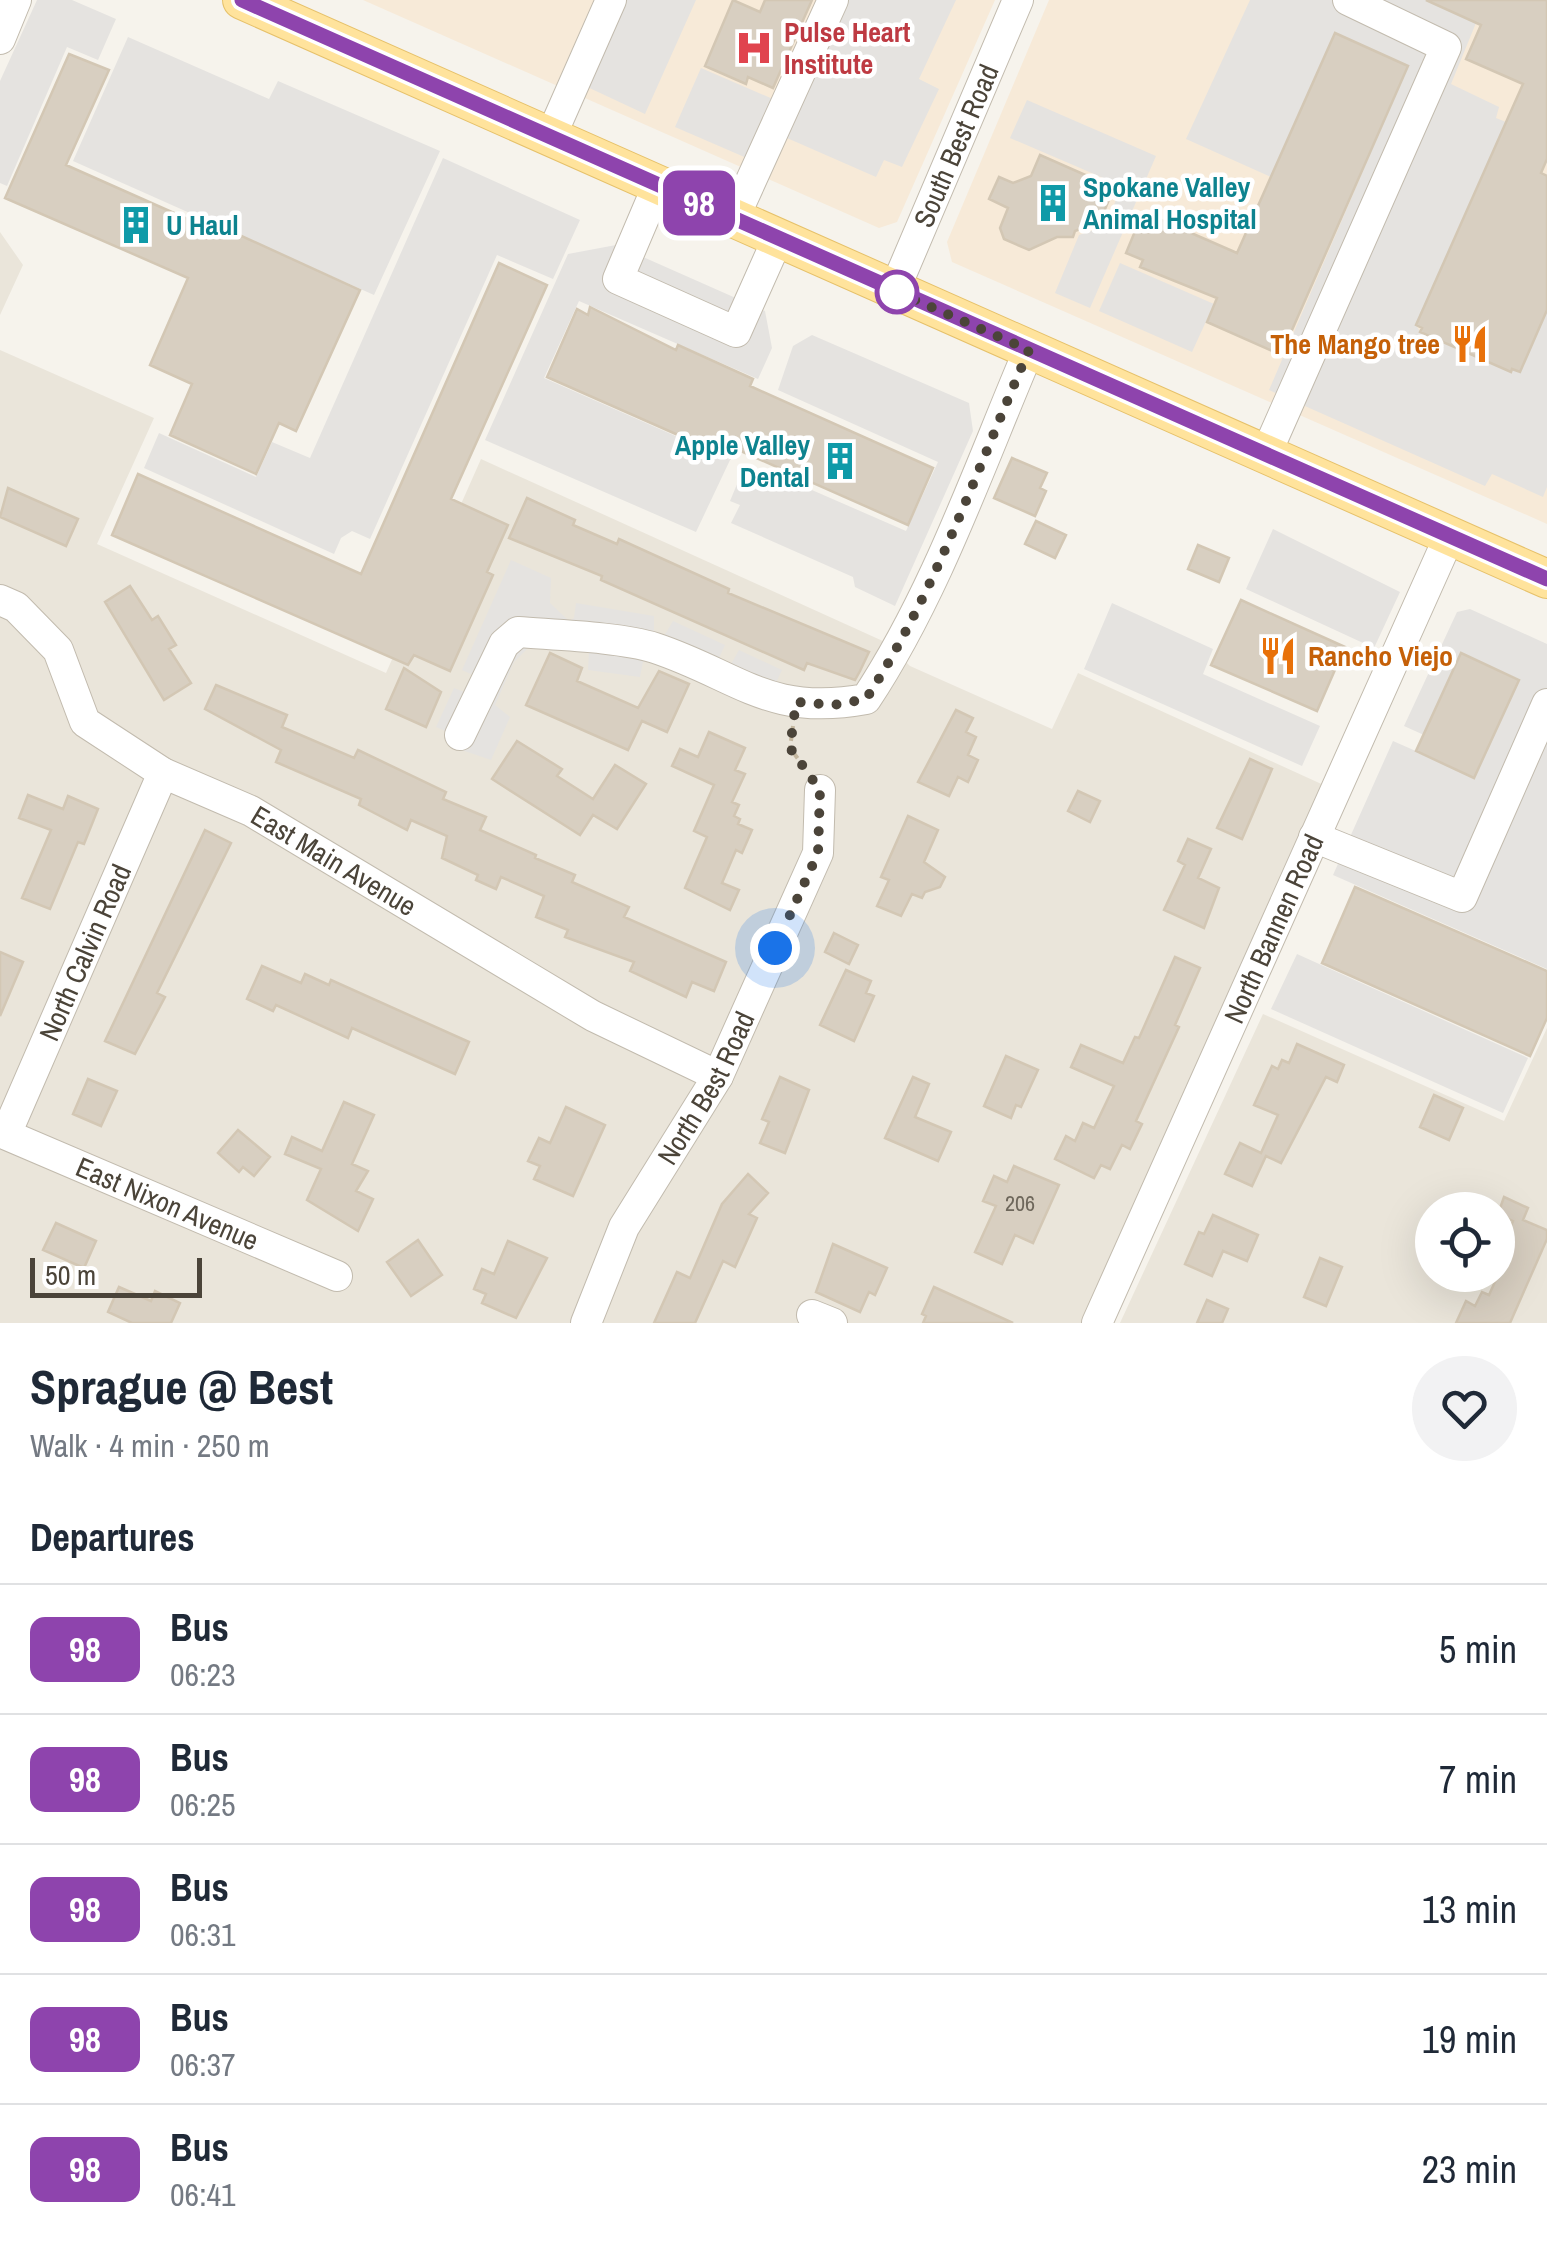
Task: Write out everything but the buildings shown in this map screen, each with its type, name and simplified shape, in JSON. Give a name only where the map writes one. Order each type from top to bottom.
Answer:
[{"type":"main road","points":[[242,0],[1547,579]]},
{"type":"street","points":[[0,39],[16,0]]},
{"type":"street","points":[[550,136],[611,0]]},
{"type":"street","points":[[734,218],[833,0]]},
{"type":"street","name":"South Best Road","points":[[894,291],[1018,0]]},
{"type":"street","points":[[1266,454],[1446,47],[1348,0]]},
{"type":"street","points":[[658,185],[618,279],[736,332],[778,238]]},
{"type":"street","points":[[460,735],[504,644],[518,632],[652,647],[771,700],[834,705],[866,699],[888,666],[937,564],[1029,350]]},
{"type":"street","name":"North Bannen Road","points":[[1097,1323],[1450,535]]},
{"type":"street","name":"East Main Avenue","points":[[0,600],[16,608],[58,650],[85,722],[163,773],[251,811],[593,1016],[718,1076]]},
{"type":"street","points":[[1314,837],[1462,897],[1547,704]]},
{"type":"street","name":"North Calvin Road","points":[[3,1133],[163,773]]},
{"type":"street","name":"North Best Road","points":[[586,1323],[624,1227],[718,1076],[818,853],[820,790]]},
{"type":"street","name":"East Nixon Avenue","points":[[3,1133],[337,1276]]},
{"type":"path","points":[[796,702],[790,748],[820,790]]},
{"type":"shaded area","points":[[37,0],[72,0],[116,19],[98,60],[67,47],[7,186],[0,183],[0,81]]},
{"type":"shaded area","points":[[363,0],[995,0],[897,222],[879,228]]},
{"type":"shaded area","points":[[600,0],[696,0],[645,114],[566,77]]},
{"type":"shaded area","points":[[826,0],[956,0],[919,79],[939,89],[902,167],[884,160],[876,177],[787,138],[772,169],[675,127],[701,68],[782,103]]},
{"type":"shaded area","points":[[1049,0],[1547,0],[1547,524],[952,262],[947,242]]},
{"type":"shaded area","points":[[1250,0],[1426,0],[1476,23],[1451,84],[1499,107],[1496,118],[1506,122],[1416,325],[1421,333],[1510,372],[1547,310],[1547,487],[1543,497],[1492,474],[1485,486],[1269,390],[1408,66],[1334,34],[1271,177],[1186,139]]},
{"type":"shaded area","points":[[128,37],[269,99],[278,81],[440,151],[374,295],[73,161]]},
{"type":"shaded area","points":[[1027,100],[1156,156],[1090,308],[1055,293],[1079,235],[1105,226],[1122,186],[1010,138]]},
{"type":"shaded area","points":[[443,158],[580,220],[553,279],[497,255],[370,539],[352,531],[341,538],[334,554],[144,468],[159,433],[256,477],[272,442],[310,458]]},
{"type":"shaded area","points":[[0,232],[23,265],[0,315]]},
{"type":"shaded area","points":[[616,245],[765,311],[772,348],[758,379],[579,301],[544,378],[730,460],[696,532],[485,440],[568,254]]},
{"type":"shaded area","points":[[1120,263],[1214,304],[1192,352],[1099,311]]},
{"type":"shaded area","points":[[812,335],[969,403],[973,431],[895,606],[855,587],[853,577],[731,523],[740,505],[730,501],[740,477],[759,485],[766,470],[906,531],[938,462],[778,390],[793,346]]},
{"type":"shaded area","points":[[0,350],[154,418],[97,544],[386,673],[481,459],[885,642],[910,666],[1052,729],[1078,673],[1328,787],[1087,1323],[0,1323]]},
{"type":"shaded area","points":[[1273,529],[1400,592],[1374,648],[1246,589]]},
{"type":"shaded area","points":[[511,560],[551,578],[550,603],[569,621],[574,618],[576,603],[654,616],[654,632],[664,636],[673,621],[725,645],[719,658],[730,666],[739,650],[782,670],[763,710],[651,659],[643,662],[640,677],[588,670],[589,652],[529,647],[514,662],[495,705],[510,717],[491,760],[450,746],[450,733],[436,727],[454,688],[467,693],[477,677],[462,670]]},
{"type":"shaded area","points":[[1112,603],[1213,649],[1203,674],[1320,726],[1302,766],[1084,669]]},
{"type":"shaded area","points":[[1470,609],[1547,644],[1547,969],[1333,875],[1393,741],[1475,777],[1519,679],[1461,653],[1424,735],[1404,726],[1457,612]]},
{"type":"shaded area","points":[[1297,954],[1528,1058],[1503,1113],[1271,1009]]},
{"type":"shaded area","points":[[1263,1014],[1504,1121],[1547,1028],[1547,1323],[1120,1323]]},
{"type":"bus line","name":"98","points":[[242,0],[1547,579]]},
{"type":"place","name":"Pulse Heart Institute","points":[[754,48]]},
{"type":"place","name":"Spokane Valley Animal Hospital","points":[[1053,203]]},
{"type":"place","name":"U Haul","points":[[136,225]]},
{"type":"place","name":"The Mango tree","points":[[1470,344]]},
{"type":"place","name":"Apple Valley Dental","points":[[840,461]]},
{"type":"place","name":"Rancho Viejo","points":[[1278,656]]},
{"type":"route","points":[[775,948],[818,853],[820,790],[790,748],[796,702],[834,705],[866,699],[888,666],[937,564],[1029,350],[894,291],[897,292]]}]
